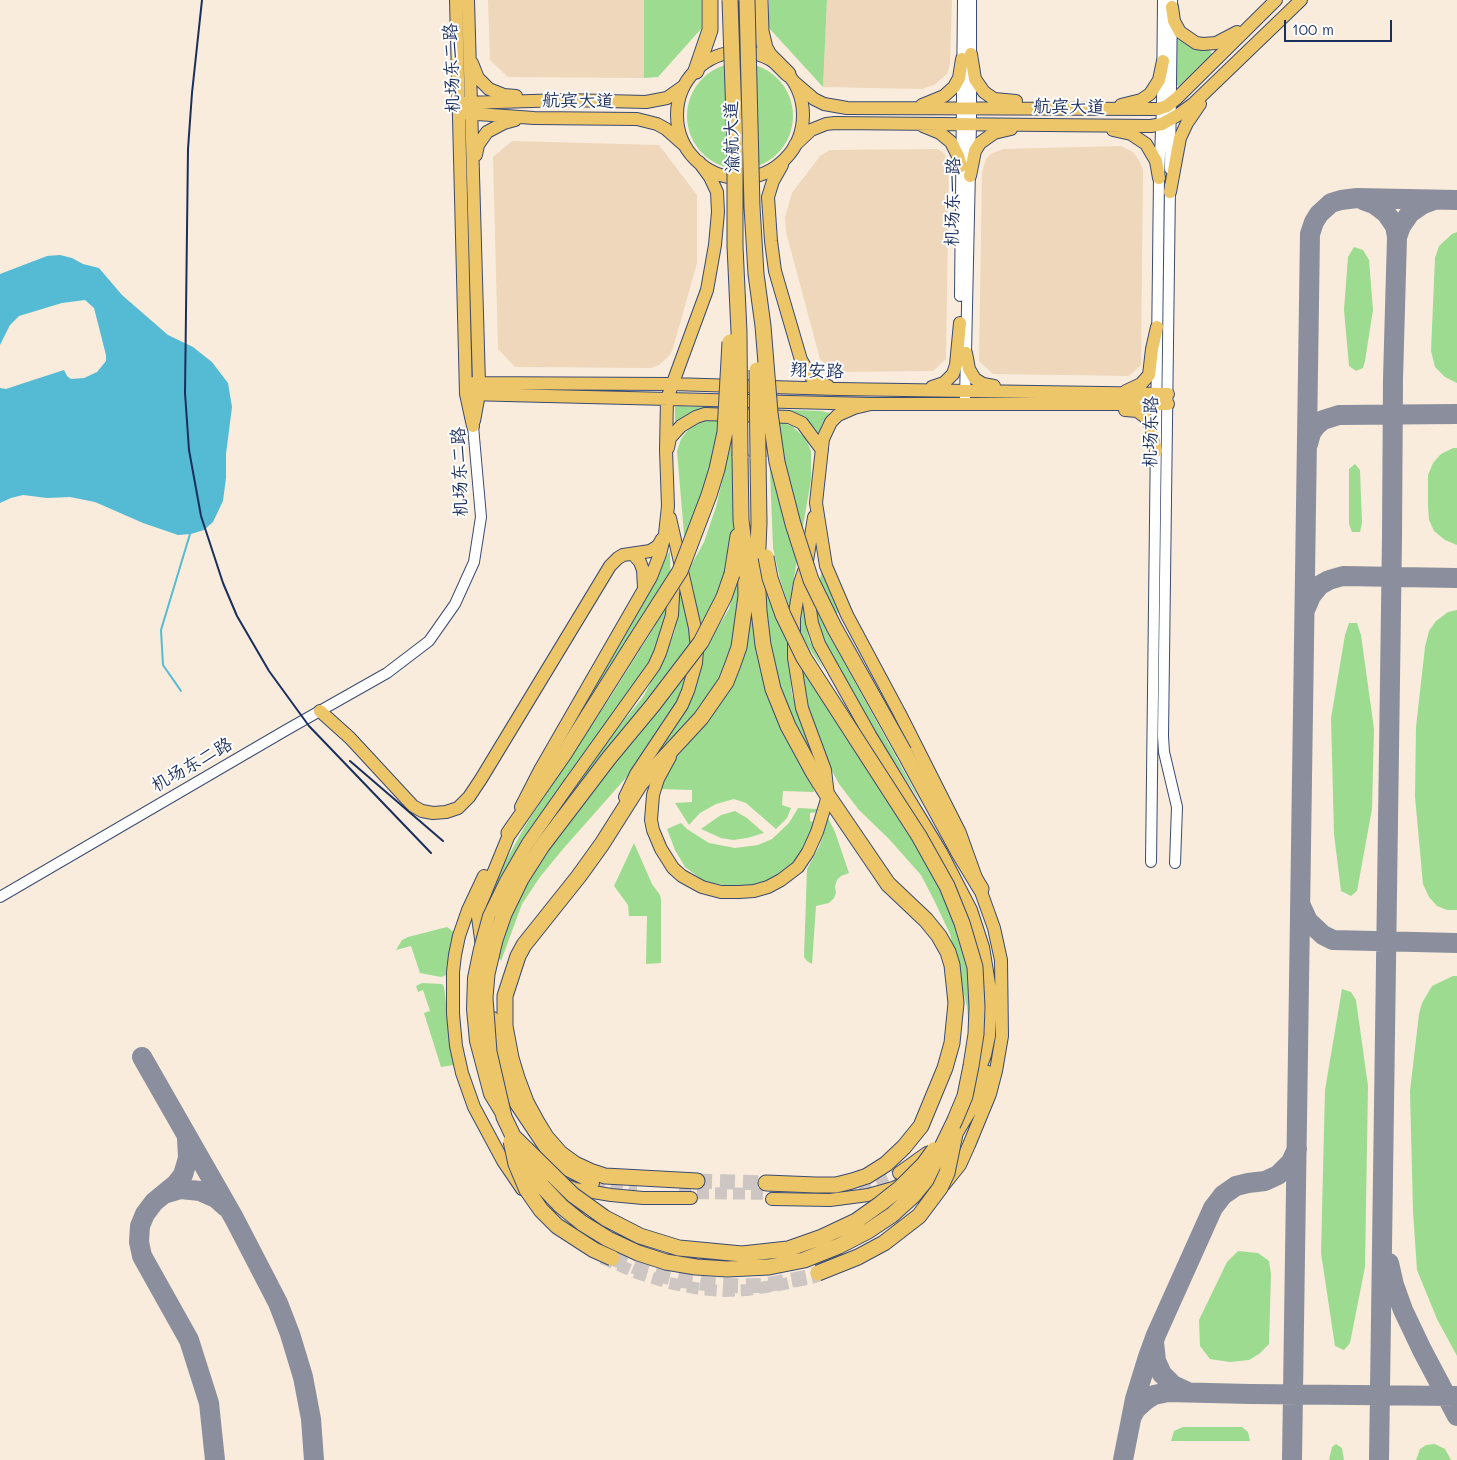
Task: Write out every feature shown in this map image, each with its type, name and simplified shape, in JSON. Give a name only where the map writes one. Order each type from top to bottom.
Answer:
[{"type":"highway","points":[[696,71],[710,30],[710,0]]},
{"type":"highway","name":"渝航大道","points":[[730,0],[735,148],[735,246]]},
{"type":"highway","name":"渝航大道","points":[[747,0],[752,207],[756,274]]},
{"type":"highway","points":[[760,0],[761,31],[766,48],[790,78]]},
{"type":"highway","points":[[697,1182],[619,1178],[598,1174],[575,1164],[560,1153],[546,1137],[526,1102],[511,1058],[505,1026],[505,996],[518,956],[524,945],[565,895],[602,844],[638,779],[652,769],[678,744],[701,718],[719,692],[739,648],[746,596],[745,552],[741,520],[739,332],[735,246]]},
{"type":"highway","points":[[509,833],[564,754],[680,571],[709,495],[717,469],[724,432],[735,246]]},
{"type":"highway","points":[[756,274],[759,612],[762,645],[773,689],[788,726],[828,796],[888,884],[926,920],[939,936],[948,952],[955,985],[955,1017],[952,1043],[946,1068],[921,1126],[904,1148],[886,1164],[867,1176],[836,1185],[766,1183]]},
{"type":"highway","points":[[756,274],[763,326],[770,413],[778,462],[793,524],[811,580],[826,612],[983,896]]},
{"type":"highway","points":[[612,1258],[594,1250],[557,1226],[541,1210],[527,1190],[516,1164],[509,1127],[489,1052],[485,998],[487,974],[495,940],[504,914],[542,846],[701,642],[724,597],[732,574],[741,520]]},
{"type":"highway","points":[[759,523],[770,578],[782,615],[804,658],[922,842],[947,886],[971,949],[977,988],[976,1034],[965,1096],[957,1117],[947,1173],[940,1188],[928,1205],[908,1226],[884,1243],[825,1272]]},
{"type":"highway","points":[[509,1127],[573,1196],[605,1218],[640,1236],[679,1248],[742,1254],[763,1253],[788,1248],[822,1237],[856,1221],[899,1189],[924,1164],[957,1117]]},
{"type":"main road","name":"机场东二路","points":[[456,0],[473,185],[479,389],[474,426]]},
{"type":"main road","name":"机场东二路","points":[[468,0],[469,55],[465,108],[466,388],[474,426]]},
{"type":"main road","points":[[1167,106],[1276,0]]},
{"type":"main road","points":[[1166,122],[1193,104],[1301,0]]},
{"type":"main road","points":[[1169,2],[1174,21],[1180,32],[1190,40],[1203,44],[1223,41],[1258,18]]},
{"type":"main road","points":[[509,1127],[490,1094],[476,1041],[473,1009],[474,978],[489,916],[506,881],[528,843],[641,686],[660,653],[672,615],[666,453],[667,399],[711,274],[718,212],[717,192],[714,184],[688,150],[680,134],[679,100],[686,85],[696,71],[719,57],[735,53],[746,53],[768,59],[790,78],[800,96],[803,113],[801,130],[793,149],[776,175],[768,197],[770,241],[775,271],[804,367],[812,378],[819,383],[838,389]]},
{"type":"main road","points":[[469,55],[478,78],[496,93],[566,100]]},
{"type":"main road","points":[[911,108],[937,99],[949,92],[959,78],[967,57]]},
{"type":"main road","points":[[967,57],[975,79],[989,96],[1000,100],[1050,109]]},
{"type":"main road","points":[[1098,110],[1134,102],[1146,97],[1157,85],[1163,61]]},
{"type":"main road","name":"航宾大道","points":[[790,78],[814,99],[836,107],[847,108],[1152,110],[1167,106]]},
{"type":"main road","points":[[1170,192],[1180,138],[1187,123],[1215,82]]},
{"type":"main road","name":"航宾大道","points":[[465,108],[566,100],[658,101],[675,94],[686,85]]},
{"type":"main road","name":"航宾大道","points":[[465,108],[534,118],[637,119],[648,121],[666,129],[688,150]]},
{"type":"main road","points":[[1083,124],[1123,120],[1123,114],[1112,110]]},
{"type":"main road","points":[[473,185],[476,152],[482,137],[487,132],[504,123],[534,118]]},
{"type":"main road","name":"航宾大道","points":[[793,149],[811,130],[826,124],[966,123],[1151,126],[1166,122]]},
{"type":"main road","points":[[916,123],[940,133],[951,142],[965,171]]},
{"type":"main road","points":[[965,171],[980,142],[987,137],[1002,130],[1036,124]]},
{"type":"main road","points":[[1083,124],[1131,134],[1140,140],[1150,149],[1159,178]]},
{"type":"main road","points":[[699,162],[721,175],[736,178],[751,177],[773,169],[793,149]]},
{"type":"main road","points":[[919,390],[944,383],[953,374],[956,365],[960,323]]},
{"type":"main road","points":[[1114,393],[1135,388],[1142,384],[1149,375],[1158,327]]},
{"type":"main road","points":[[629,384],[656,378],[670,371],[685,350]]},
{"type":"main road","points":[[966,354],[969,368],[979,382],[988,385],[1009,386],[1031,392]]},
{"type":"main road","name":"翔安路","points":[[479,389],[672,384],[838,389],[1114,393],[1162,399]]},
{"type":"main road","name":"翔安路","points":[[466,388],[667,399],[871,404],[1083,404],[1162,399]]},
{"type":"main road","points":[[678,744],[658,779],[651,811],[653,830],[661,850],[673,868],[682,876],[702,887],[721,892],[746,892],[768,887],[798,867],[808,852],[817,832],[828,796],[825,770],[802,708],[794,658],[794,618],[800,584],[807,561],[826,430],[838,415],[854,408],[871,404]]},
{"type":"main road","points":[[1083,404],[1100,409],[1132,410],[1141,413],[1151,426],[1156,451]]},
{"type":"main road","points":[[666,453],[670,438],[675,432],[688,421],[705,414],[789,417],[802,424],[822,450]]},
{"type":"main road","points":[[816,503],[826,566],[835,590],[960,833],[983,896],[994,928],[1001,960],[1002,1036],[996,1071],[982,1116],[960,1165],[950,1179],[933,1198],[883,1240],[849,1262],[825,1272]]},
{"type":"main road","points":[[320,711],[350,738],[413,806],[422,811],[433,813],[446,812],[458,808],[469,797],[481,779],[603,576],[618,558],[623,555],[644,553],[654,549],[669,536]]},
{"type":"main road","points":[[593,1182],[556,1164],[516,1104],[504,1071],[495,1032],[478,917],[481,903],[523,803],[651,577],[669,536]]},
{"type":"main road","points":[[651,811],[638,779],[682,705],[696,663],[694,628],[669,536]]},
{"type":"main road","points":[[633,554],[644,570],[644,588]]},
{"type":"main road","points":[[807,561],[808,595],[812,623],[819,644],[958,882],[971,910],[983,947],[991,996],[989,1036],[978,1074],[965,1096]]},
{"type":"main road","points":[[509,833],[468,910],[458,936],[453,972],[452,1014],[456,1046],[462,1073],[474,1107],[516,1181],[541,1214],[578,1244]]},
{"type":"main road","points":[[772,1200],[830,1200],[868,1195],[893,1188],[921,1174],[938,1160],[953,1139],[985,1083],[993,1044],[996,992],[983,896]]},
{"type":"main road","points":[[504,1071],[498,1012],[500,995],[502,980],[518,956]]},
{"type":"main road","points":[[899,1174],[923,1157],[943,1138],[966,1111],[985,1083]]},
{"type":"main road","points":[[492,1141],[552,1179],[575,1189],[643,1198],[691,1198]]},
{"type":"street","name":"机场东一路","points":[[963,0],[967,57]]},
{"type":"street","name":"机场东一路","points":[[962,405],[960,323],[967,57],[971,0]]},
{"type":"street","name":"机场东路","points":[[1167,106],[1163,61],[1169,2]]},
{"type":"street","name":"机场东路","points":[[1151,862],[1156,451],[1162,399],[1158,327],[1159,178],[1167,106],[1169,2]]},
{"type":"street","name":"机场东路","points":[[1166,122],[1170,192],[1162,399],[1163,736],[1164,752],[1177,807],[1175,863]]},
{"type":"street","name":"机场东一路","points":[[962,391],[966,354],[965,171]]},
{"type":"street","name":"机场东二路","points":[[0,897],[387,673],[429,641],[455,604],[474,562],[481,517],[474,426]]},
{"type":"shaded area","points":[[488,0],[644,0],[644,78],[508,77],[490,60]]},
{"type":"shaded area","points":[[827,0],[952,0],[950,64],[947,74],[934,85],[922,89],[823,87]]},
{"type":"shaded area","points":[[512,141],[659,145],[697,195],[697,263],[673,348],[670,355],[659,365],[651,368],[515,367],[498,349],[493,157]]},
{"type":"shaded area","points":[[1121,146],[1133,152],[1143,170],[1141,365],[1129,376],[993,374],[979,361],[982,173],[986,159],[991,154],[1003,149]]},
{"type":"shaded area","points":[[937,149],[943,152],[949,162],[946,359],[933,371],[833,372],[820,359],[786,232],[785,217],[792,193],[820,156],[830,150]]},
{"type":"green space","points":[[644,0],[701,0],[701,29],[658,77],[644,78]]},
{"type":"green space","points":[[769,0],[827,0],[823,87],[769,28]]},
{"type":"green space","points":[[1176,38],[1191,47],[1210,50],[1212,54],[1179,86],[1175,84]]},
{"type":"green space","points":[[740,63],[760,67],[777,79],[789,96],[793,116],[789,136],[777,153],[760,165],[740,169],[720,165],[703,153],[691,136],[687,116],[691,96],[703,79],[720,67]]},
{"type":"green space","points":[[1457,232],[1457,383],[1445,377],[1435,367],[1431,351],[1435,258],[1439,246]]},
{"type":"green space","points":[[1354,247],[1363,250],[1369,260],[1373,310],[1365,361],[1363,368],[1356,371],[1349,366],[1344,310],[1348,257]]},
{"type":"green space","points":[[675,406],[821,411],[830,413],[822,424],[819,433],[807,421],[709,410],[696,410],[675,424]]},
{"type":"green space","points":[[706,418],[720,419],[710,474],[685,546],[677,451],[681,439],[687,431]]},
{"type":"green space","points":[[768,420],[792,426],[806,439],[811,451],[811,480],[789,607],[773,548]]},
{"type":"green space","points":[[733,435],[735,526],[721,589],[700,631],[689,569],[704,542],[716,507]]},
{"type":"green space","points":[[1457,448],[1457,545],[1445,540],[1434,531],[1429,520],[1428,506],[1428,475],[1433,463],[1441,454]]},
{"type":"green space","points":[[1355,464],[1360,470],[1362,523],[1360,532],[1352,532],[1349,524],[1349,469]]},
{"type":"green space","points":[[670,550],[671,600],[658,652],[555,800],[562,807],[609,739],[643,697],[666,655],[675,630],[679,586],[689,631],[690,669],[675,708],[631,772],[540,877],[522,904],[501,961],[488,944],[486,903],[498,875],[525,826],[655,626],[647,614],[557,755],[641,608]]},
{"type":"green space","points":[[741,570],[737,641],[713,696],[653,761],[681,719],[690,701],[698,680],[702,654],[729,609]]},
{"type":"green space","points":[[822,571],[838,612],[825,628],[923,806],[863,713],[821,640],[813,600]]},
{"type":"green space","points":[[765,580],[773,611],[787,642],[792,695],[822,774],[794,726],[781,692],[768,640]]},
{"type":"green space","points":[[803,590],[805,619],[809,639],[824,670],[798,628]]},
{"type":"green space","points":[[752,609],[758,642],[810,775],[814,792],[783,791],[782,805],[791,808],[787,818],[776,829],[746,803],[734,799],[716,804],[700,813],[689,825],[675,803],[692,802],[692,790],[658,789],[670,765],[713,714],[733,684],[746,643]]},
{"type":"green space","points":[[1457,610],[1457,910],[1447,910],[1437,906],[1429,897],[1423,884],[1415,797],[1416,727],[1425,647],[1429,631],[1436,621],[1448,612]]},
{"type":"green space","points":[[1349,623],[1357,623],[1361,635],[1374,729],[1372,809],[1357,891],[1351,896],[1341,891],[1334,834],[1331,718],[1345,635]]},
{"type":"green space","points":[[799,658],[928,862],[962,939],[972,990],[969,1027],[967,1007],[950,934],[921,875],[889,839],[859,810],[839,784],[813,725],[804,693]]},
{"type":"green space","points":[[798,808],[817,809],[817,812],[810,813],[810,821],[816,823],[811,838],[795,863],[773,879],[756,885],[733,887],[704,881],[685,867],[675,850],[667,829],[681,823],[709,843],[735,848],[758,845],[772,839],[789,823]]},
{"type":"green space","points":[[735,811],[747,818],[764,833],[733,840],[721,838],[701,829],[721,815]]},
{"type":"green space","points":[[827,816],[835,832],[849,873],[837,880],[835,886],[836,893],[829,903],[816,906],[812,964],[804,957],[807,869],[819,847]]},
{"type":"green space","points":[[634,843],[652,884],[660,895],[661,963],[646,964],[647,916],[629,916],[628,905],[614,886]]},
{"type":"green space","points":[[447,927],[455,933],[446,975],[441,977],[420,973],[411,946],[396,950],[402,940],[408,937]]},
{"type":"green space","points":[[1457,976],[1457,1356],[1437,1319],[1417,1270],[1413,1212],[1410,1091],[1422,1003],[1432,986]]},
{"type":"green space","points":[[422,983],[442,984],[444,987],[454,1065],[441,1067],[424,1013],[430,1011],[423,990],[418,992],[416,986]]},
{"type":"green space","points":[[1342,989],[1351,992],[1356,1000],[1368,1086],[1365,1267],[1350,1343],[1344,1350],[1335,1346],[1321,1253],[1325,1090]]},
{"type":"green space","points":[[1238,1251],[1258,1253],[1269,1261],[1271,1274],[1269,1344],[1259,1354],[1249,1360],[1230,1362],[1210,1359],[1200,1346],[1199,1320],[1227,1262]]},
{"type":"green space","points":[[1183,1427],[1242,1427],[1248,1432],[1250,1441],[1171,1441],[1174,1431]]},
{"type":"green space","points":[[1336,1444],[1342,1448],[1344,1460],[1329,1460],[1332,1447]]},
{"type":"green space","points":[[1435,1444],[1445,1449],[1451,1460],[1416,1460],[1420,1449],[1426,1445]]},
{"type":"water","points":[[60,255],[99,268],[122,295],[168,335],[193,347],[212,362],[228,383],[232,407],[223,501],[213,522],[204,530],[178,535],[143,523],[95,502],[70,497],[47,498],[23,495],[0,503],[0,388],[6,389],[64,370],[71,379],[84,378],[97,372],[106,361],[94,308],[85,300],[62,303],[19,316],[10,325],[0,345],[0,274],[47,256]]},
{"type":"waterway","points":[[181,691],[163,665],[161,630],[190,534]]},
{"type":"taxiway","points":[[1292,1460],[1310,234],[1319,214],[1331,203],[1341,200],[1357,198],[1457,200]]},
{"type":"taxiway","points":[[1363,200],[1374,204],[1386,213],[1395,226],[1397,237],[1393,379],[1379,1460]]},
{"type":"taxiway","points":[[1397,237],[1401,226],[1410,213],[1423,204],[1434,200]]},
{"type":"taxiway","points":[[1308,444],[1311,433],[1316,426],[1323,420],[1339,415],[1457,414]]},
{"type":"taxiway","points":[[1305,610],[1311,596],[1320,585],[1343,576],[1457,578]]},
{"type":"taxiway","points":[[1301,906],[1308,921],[1323,935],[1333,940],[1457,943]]},
{"type":"taxiway","points":[[142,1057],[234,1218],[278,1303],[303,1377],[311,1419],[314,1460]]},
{"type":"taxiway","points":[[187,1138],[188,1158],[183,1175],[176,1184],[154,1202],[145,1214],[140,1226],[139,1242],[142,1256],[189,1340],[209,1403],[215,1460]]},
{"type":"taxiway","points":[[1123,1460],[1135,1399],[1148,1357],[1213,1208],[1223,1195],[1236,1186],[1265,1181],[1278,1175],[1291,1162],[1297,1149]]},
{"type":"taxiway","points":[[164,1194],[181,1189],[200,1191],[216,1198],[226,1207]]},
{"type":"taxiway","points":[[1389,1263],[1403,1310],[1457,1416]]},
{"type":"taxiway","points":[[1154,1342],[1156,1361],[1162,1374],[1173,1385],[1188,1392]]},
{"type":"taxiway","points":[[1132,1416],[1136,1409],[1146,1400],[1154,1395],[1168,1392],[1457,1396]]},
{"type":"tunnel","points":[[824,1194],[833,1194],[865,1187],[899,1173]]},
{"type":"tunnel","points":[[697,1181],[766,1183]]},
{"type":"tunnel","points":[[593,1183],[637,1192]]},
{"type":"tunnel","points":[[679,1193],[787,1194]]},
{"type":"tunnel","points":[[602,1258],[637,1273],[669,1283],[724,1291],[747,1290],[784,1284],[815,1277],[827,1272]]},
{"type":"tunnel","points":[[612,1258],[648,1272],[679,1280],[716,1285],[766,1285],[808,1277],[818,1273]]},
{"type":"railway","points":[[202,0],[188,149],[185,393],[189,450],[201,516],[223,583],[237,616],[269,671],[309,726],[431,853]]},
{"type":"railway","points":[[350,761],[443,841]]}]
